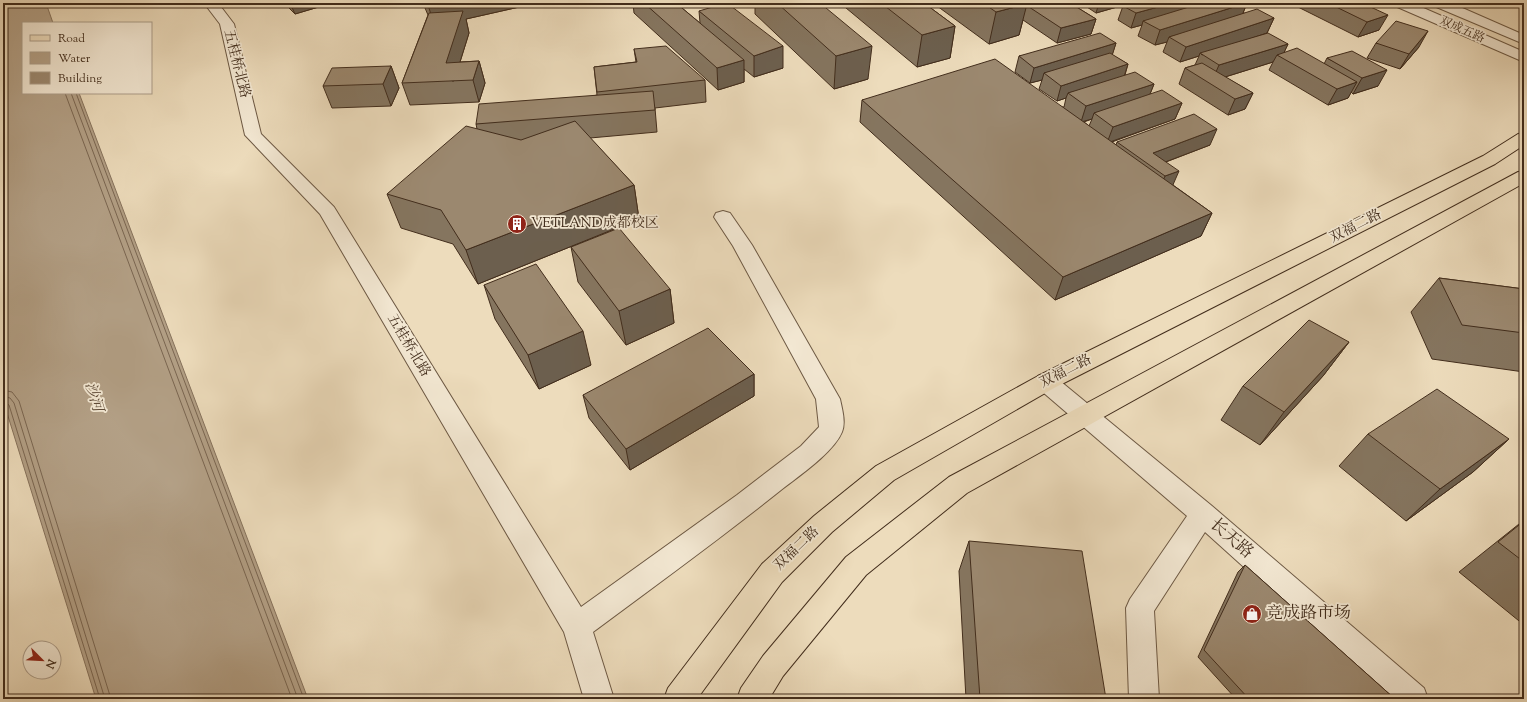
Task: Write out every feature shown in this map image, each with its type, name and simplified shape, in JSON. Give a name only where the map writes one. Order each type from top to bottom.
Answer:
[{"type":"main road","name":"双福二路","points":[[679,699],[772,573],[823,524],[885,473],[1046,382],[1489,160],[1524,138]]},
{"type":"main road","points":[[752,699],[773,666],[856,566],[958,485],[1087,416],[1524,176]]},
{"type":"street","name":"五桂桥北路","points":[[211,3],[227,24],[253,135],[327,211],[577,627],[599,699]]},
{"type":"street","name":"双成五路","points":[[1400,3],[1524,57]]},
{"type":"street","name":"双成五路","points":[[1439,3],[1524,40]]},
{"type":"street","points":[[577,627],[799,462],[810,453],[831,430],[831,414],[828,399],[742,245],[723,218]]},
{"type":"street","name":"长天路","points":[[1046,382],[1203,514],[1413,699]]},
{"type":"street","points":[[1144,699],[1140,608],[1203,514]]},
{"type":"water","name":"沙河","points":[[3,3],[46,3],[53,22],[22,22],[22,94],[79,94],[308,699],[96,699],[3,400]]},
{"type":"building","points":[[644,3],[676,3],[744,60],[717,68]]},
{"type":"building","points":[[727,3],[783,46],[754,56],[699,11]]},
{"type":"building","points":[[777,3],[820,3],[872,46],[836,56]]},
{"type":"building","points":[[881,3],[924,3],[955,26],[922,35]]},
{"type":"building","points":[[983,3],[1026,3],[1027,4],[996,12]]},
{"type":"building","points":[[1026,3],[1070,3],[1096,19],[1061,28],[1026,5]]},
{"type":"building","points":[[1132,3],[1173,3],[1136,13],[1123,6]]},
{"type":"building","points":[[1202,3],[1247,3],[1160,30],[1143,21]]},
{"type":"building","points":[[1328,3],[1362,3],[1388,15],[1367,22]]},
{"type":"building","points":[[1257,9],[1274,18],[1186,47],[1169,37]]},
{"type":"building","points":[[463,11],[446,63],[479,61],[473,80],[402,83],[429,13]]},
{"type":"building","points":[[1396,21],[1428,31],[1409,54],[1376,43]]},
{"type":"building","points":[[1100,33],[1116,43],[1034,68],[1019,56]]},
{"type":"building","points":[[1268,33],[1288,44],[1219,65],[1200,53]]},
{"type":"building","points":[[666,46],[705,80],[597,92],[594,67],[637,62],[634,49]]},
{"type":"building","points":[[1297,48],[1357,82],[1337,89],[1277,55]]},
{"type":"building","points":[[1352,51],[1387,70],[1362,78],[1327,58]]},
{"type":"building","points":[[1110,53],[1128,64],[1061,86],[1044,73]]},
{"type":"building","points":[[995,59],[1212,213],[1063,277],[862,100]]},
{"type":"building","points":[[1202,63],[1253,93],[1235,99],[1185,68]]},
{"type":"building","points":[[391,66],[383,84],[323,86],[332,68]]},
{"type":"building","points":[[1135,72],[1154,84],[1086,106],[1068,93]]},
{"type":"building","points":[[1162,90],[1182,103],[1113,127],[1094,113]]},
{"type":"building","points":[[653,91],[655,110],[476,124],[479,104]]},
{"type":"building","points":[[1194,114],[1217,129],[1153,153],[1179,171],[1165,176],[1117,142]]},
{"type":"building","points":[[575,121],[634,185],[466,250],[441,210],[387,194],[466,126],[521,140]]},
{"type":"building","points":[[619,228],[670,289],[619,311],[571,247]]},
{"type":"building","points":[[536,264],[583,331],[528,355],[484,285]]},
{"type":"building","points":[[1439,278],[1524,289],[1524,333],[1462,325]]},
{"type":"building","points":[[1309,320],[1349,342],[1284,412],[1243,386]]},
{"type":"building","points":[[708,328],[754,374],[626,449],[583,395]]},
{"type":"building","points":[[1437,389],[1509,439],[1440,489],[1368,434]]},
{"type":"building","points":[[1524,521],[1524,562],[1498,542]]},
{"type":"building","points":[[969,541],[1082,551],[1106,699],[980,699]]},
{"type":"building","name":"竞成路市场","points":[[1245,565],[1395,699],[1249,699],[1204,650]]},
{"type":"place","name":"VETLAND成都校区","points":[[517,224]]},
{"type":"place","name":"竞成路市场","points":[[1252,614]]}]
